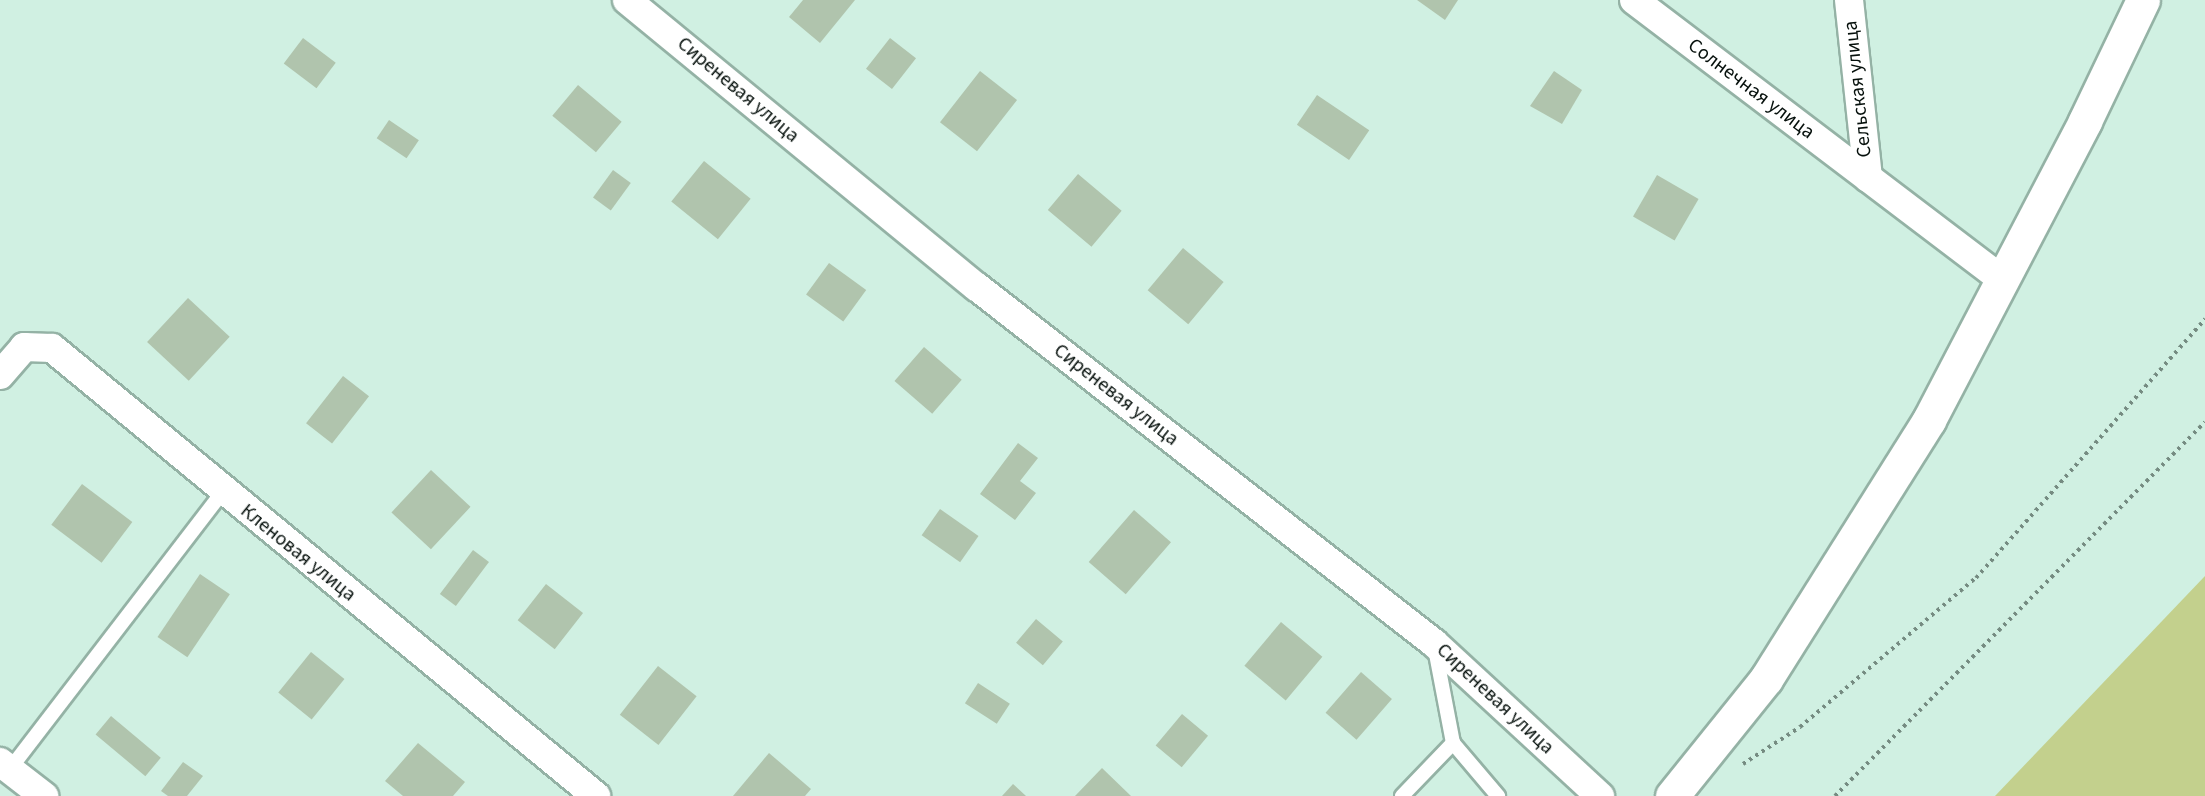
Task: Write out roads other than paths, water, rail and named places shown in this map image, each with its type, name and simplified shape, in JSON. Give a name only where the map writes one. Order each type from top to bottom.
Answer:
[{"type":"main road","points":[[1671,796],[1766,679],[1929,420],[2143,0]]},
{"type":"street","name":"Сиреневая улица","points":[[627,0],[977,287],[1434,643],[1600,796]]},
{"type":"street","name":"Солнечная улица","points":[[1634,0],[2002,279]]},
{"type":"street","name":"Сельская улица","points":[[1849,0],[1868,178]]},
{"type":"street","name":"Кленовая улица","points":[[0,375],[24,347],[52,348],[596,796]]},
{"type":"street","points":[[5,765],[44,796]]},
{"type":"lane","points":[[5,765],[223,491]]},
{"type":"lane","points":[[1434,643],[1453,743],[1498,796]]},
{"type":"lane","points":[[1402,796],[1453,743]]}]
